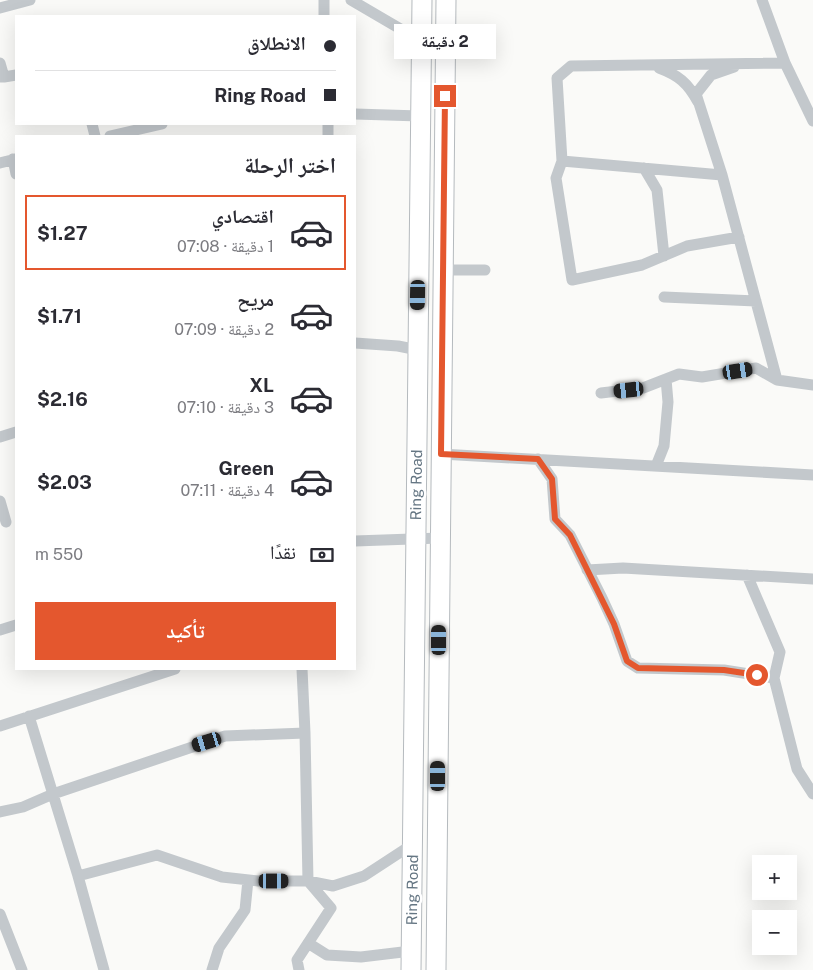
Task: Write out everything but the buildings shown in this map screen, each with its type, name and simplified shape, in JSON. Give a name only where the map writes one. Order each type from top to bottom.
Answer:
[{"type":"main road","name":"Ring Road","points":[[411,970],[422,0]]},
{"type":"main road","name":"Ring Road","points":[[436,970],[446,0]]},
{"type":"main road","points":[[419,276],[443,274]]},
{"type":"street","points":[[0,8],[30,0]]},
{"type":"street","points":[[324,0],[324,15]]},
{"type":"street","points":[[351,0],[421,41]]},
{"type":"street","points":[[762,0],[785,63],[813,121]]},
{"type":"street","points":[[0,63],[2,77],[15,75]]},
{"type":"street","points":[[739,237],[687,246],[642,265],[572,280],[556,178],[562,161],[557,78],[570,66],[785,63]]},
{"type":"street","points":[[744,64],[711,75],[696,94],[722,175],[777,380]]},
{"type":"street","points":[[650,65],[674,73],[691,89],[700,105]]},
{"type":"street","points":[[356,114],[420,116]]},
{"type":"street","points":[[114,135],[158,125]]},
{"type":"street","points":[[0,163],[15,159]]},
{"type":"street","points":[[562,161],[722,175]]},
{"type":"street","points":[[644,168],[657,190],[664,256]]},
{"type":"street","points":[[443,274],[485,270]]},
{"type":"street","points":[[664,297],[756,300]]},
{"type":"street","points":[[356,343],[398,346],[418,350]]},
{"type":"street","points":[[602,393],[643,388],[679,374],[702,377],[756,368],[777,380],[813,385]]},
{"type":"street","points":[[656,466],[664,446],[668,402],[666,379]]},
{"type":"street","points":[[0,437],[15,432]]},
{"type":"street","points":[[441,454],[813,475]]},
{"type":"street","points":[[538,459],[552,479],[555,519],[570,535],[614,624],[627,661],[638,668],[724,670],[774,678]]},
{"type":"street","points":[[0,501],[8,522]]},
{"type":"street","points":[[356,541],[440,538]]},
{"type":"street","points":[[587,570],[623,568],[813,579]]},
{"type":"street","points":[[747,575],[780,652],[774,678],[797,769],[813,794]]},
{"type":"street","points":[[0,630],[15,625]]},
{"type":"street","points":[[0,726],[172,670]]},
{"type":"street","points":[[299,970],[297,960],[331,908],[308,881],[302,670]]},
{"type":"street","points":[[29,716],[78,876],[104,970]]},
{"type":"street","points":[[0,812],[23,807],[53,794],[225,736],[305,733]]},
{"type":"street","points":[[78,876],[157,855],[222,878],[308,881],[334,886],[364,876],[412,844]]},
{"type":"street","points":[[212,970],[219,948],[245,910],[248,880]]},
{"type":"street","points":[[0,914],[22,970]]},
{"type":"street","points":[[308,943],[327,954],[361,958],[411,951]]},
{"type":"route","points":[[445,96],[441,454],[538,459],[552,479],[555,519],[570,535],[602,598],[614,624],[627,661],[638,668],[724,670],[757,675]]}]
